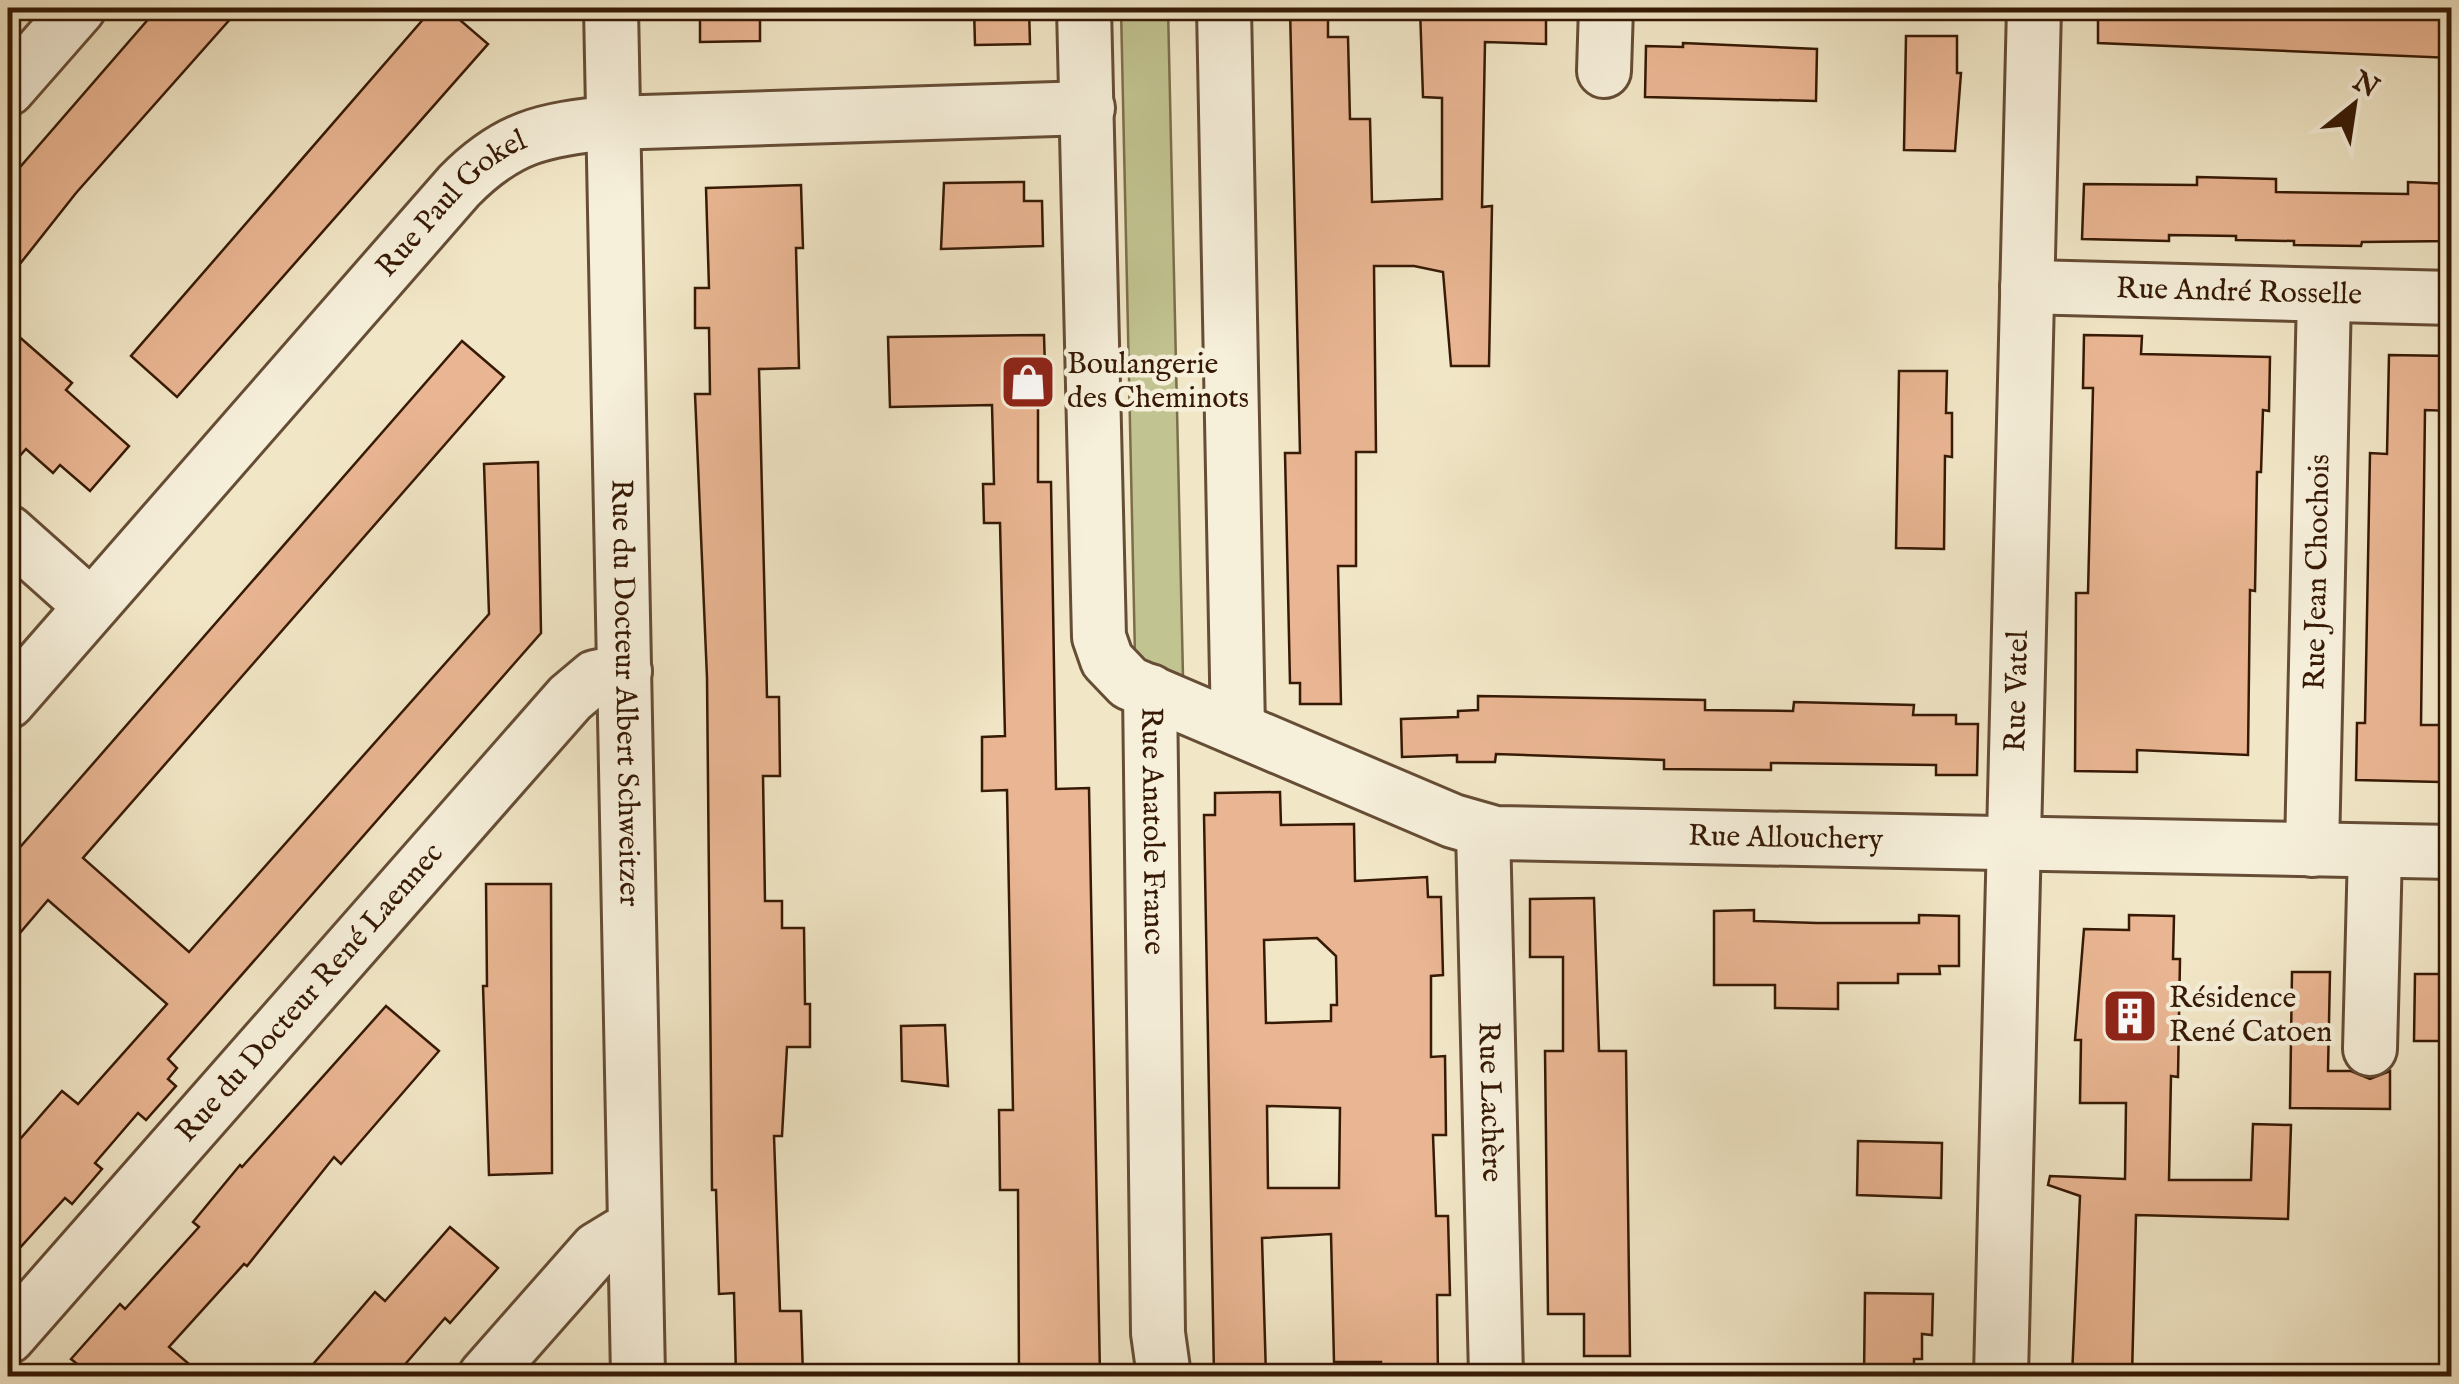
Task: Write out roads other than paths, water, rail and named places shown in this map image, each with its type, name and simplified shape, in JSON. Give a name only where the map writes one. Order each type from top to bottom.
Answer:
[{"type":"street","points":[[8,89],[79,8]]},
{"type":"street","name":"Rue du Docteur Albert Schweitzer","points":[[611,8],[638,1376]]},
{"type":"street","name":"Rue Anatole France","points":[[1084,8],[1099,636],[1106,660],[1120,677],[1150,692],[1157,1313],[1164,1376]]},
{"type":"street","points":[[1224,8],[1238,729]]},
{"type":"street","points":[[1604,72],[1606,8]]},
{"type":"street","name":"Rue Vatel","points":[[2000,1376],[2034,8]]},
{"type":"street","name":"Rue Paul Gokel","points":[[8,702],[473,172],[508,145],[529,136],[611,123],[1088,108]]},
{"type":"street","name":"Rue André Rosselle","points":[[2027,287],[2452,298]]},
{"type":"street","name":"Rue Jean Chochois","points":[[2312,850],[2324,295]]},
{"type":"street","points":[[8,532],[92,606]]},
{"type":"street","name":"Rue du Docteur René Laennec","points":[[8,1337],[570,698],[596,677],[625,671]]},
{"type":"street","name":"Rue Allouchery","points":[[1150,692],[1483,830],[2452,852]]},
{"type":"street","name":"Rue Lachère","points":[[1483,830],[1496,1376]]},
{"type":"street","points":[[2370,1048],[2374,851]]},
{"type":"street","points":[[486,1376],[597,1250],[620,1235],[634,1233]]},
{"type":"place","name":"Boulangerie des Cheminots","points":[[1028,382]]},
{"type":"place","name":"Résidence René Catoen","points":[[2130,1016]]}]
